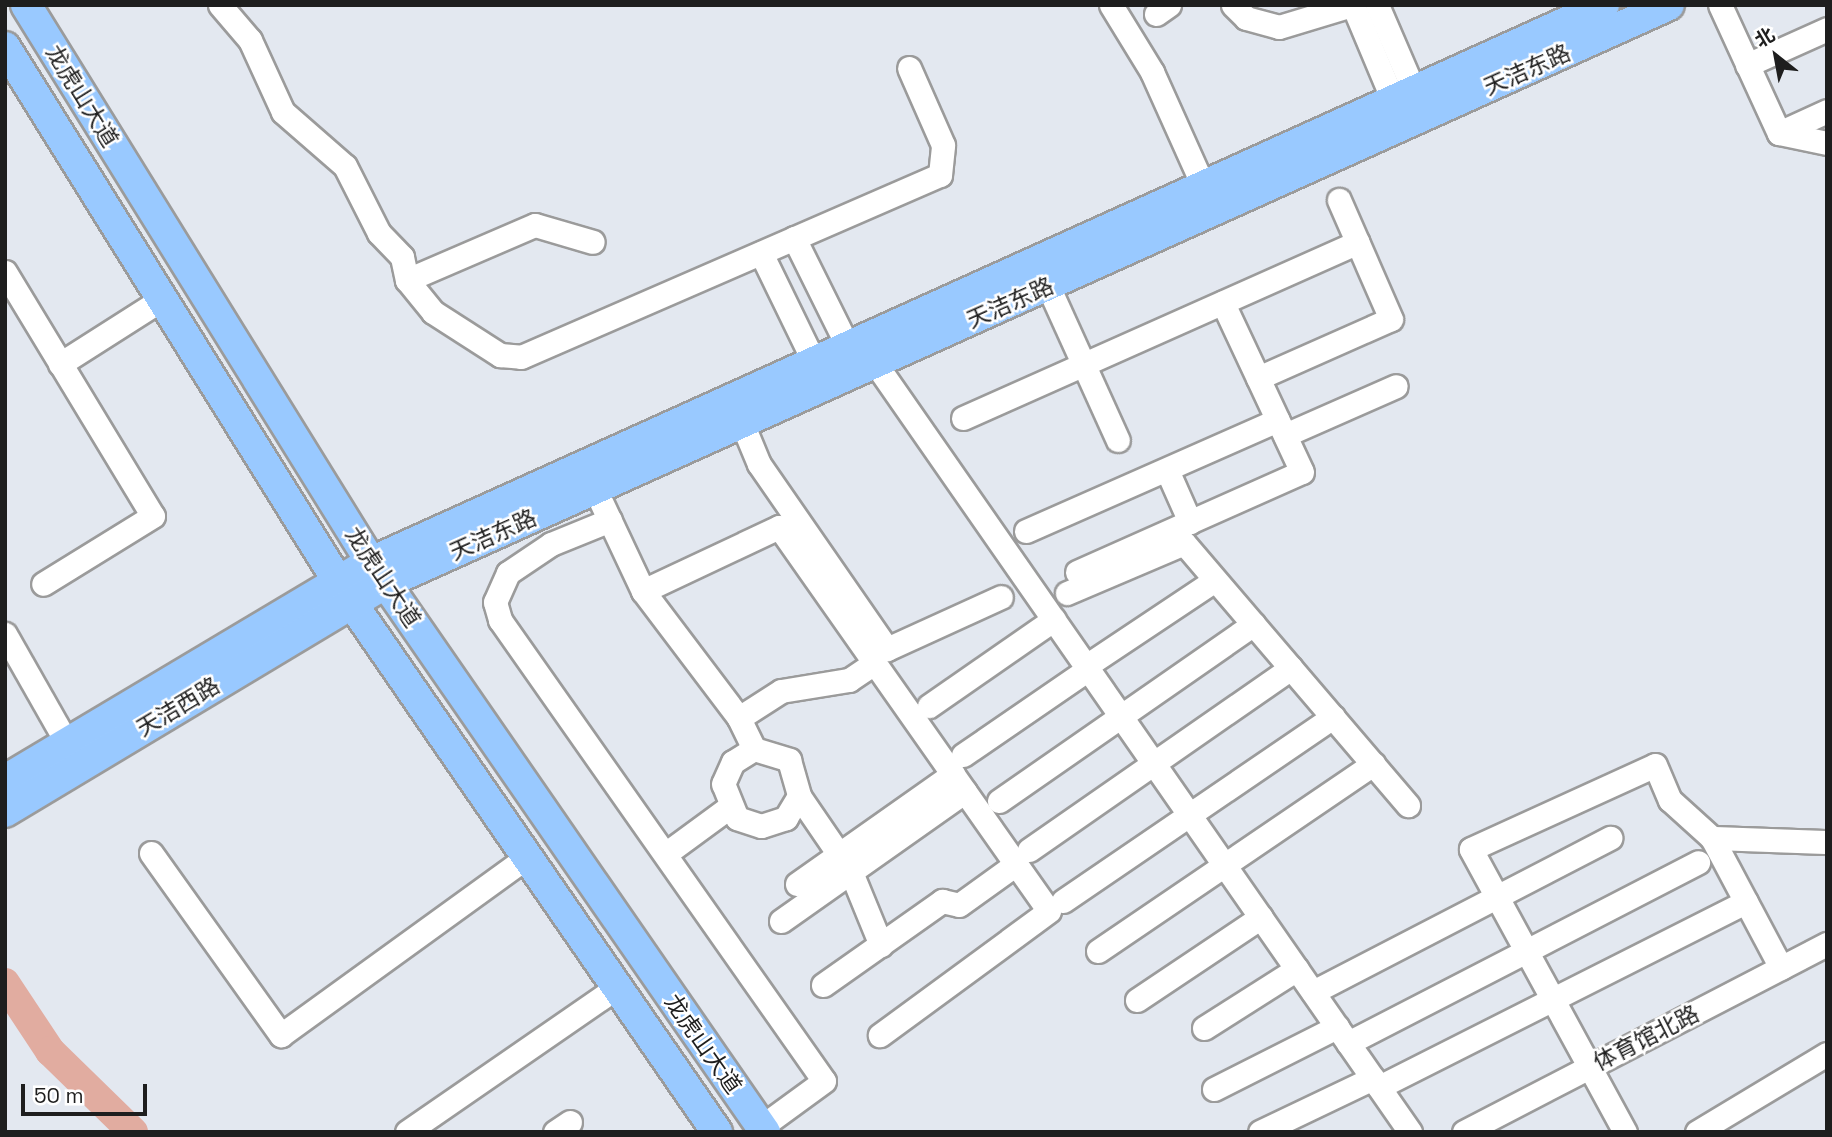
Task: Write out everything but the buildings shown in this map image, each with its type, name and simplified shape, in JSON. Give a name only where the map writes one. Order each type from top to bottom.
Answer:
[{"type":"main road","name":"龙虎山大道","points":[[26,5],[379,573],[763,1129]]},
{"type":"main road","name":"天洁东路","points":[[379,573],[595,489],[1048,286],[1404,96],[1604,5]]},
{"type":"main road","name":"天洁东路","points":[[344,591],[814,362],[1669,5]]},
{"type":"main road","name":"龙虎山大道","points":[[5,47],[344,591],[717,1132]]},
{"type":"main road","name":"天洁西路","points":[[12,792],[67,743],[344,591]]},
{"type":"main road","name":"天洁西路","points":[[12,792],[344,591]]},
{"type":"street","points":[[220,5],[250,40],[284,112],[345,166],[379,233],[402,257],[407,280],[433,312],[500,355],[521,357],[940,175],[943,145],[909,68]]},
{"type":"street","points":[[1111,5],[1152,72],[1209,199]]},
{"type":"street","points":[[1239,12],[1269,5]]},
{"type":"street","points":[[1239,12],[1279,27],[1352,5],[1404,96]]},
{"type":"street","points":[[1377,5],[1404,96]]},
{"type":"street","points":[[1720,5],[1779,133]]},
{"type":"street","points":[[1747,65],[1827,29]]},
{"type":"street","points":[[1779,133],[1827,111]]},
{"type":"street","points":[[1779,133],[1827,143]]},
{"type":"street","points":[[1258,378],[1391,319],[1339,201]]},
{"type":"street","points":[[407,280],[535,225],[593,242]]},
{"type":"street","points":[[794,238],[848,347]]},
{"type":"street","points":[[963,418],[1358,242]]},
{"type":"street","points":[[761,253],[814,362]]},
{"type":"street","points":[[5,272],[153,516],[43,584]]},
{"type":"street","points":[[1048,286],[1118,440]]},
{"type":"street","points":[[60,364],[162,299]]},
{"type":"street","points":[[1223,303],[1302,472],[1190,522],[1067,585],[1184,543],[1408,805]]},
{"type":"street","points":[[876,363],[1410,1132]]},
{"type":"street","points":[[1026,531],[1167,470],[1396,386]]},
{"type":"street","points":[[742,423],[759,464],[887,649],[1002,597]]},
{"type":"street","points":[[1167,470],[1190,522]]},
{"type":"street","points":[[595,489],[643,591],[739,718],[754,749],[789,760],[799,796],[845,863],[881,945]]},
{"type":"street","points":[[610,520],[551,544],[508,573],[495,601],[500,620],[668,852],[824,1081],[763,1129]]},
{"type":"street","points":[[643,591],[779,527],[874,663],[1023,857],[1049,911],[880,1035]]},
{"type":"street","points":[[781,921],[845,863],[960,774],[1087,667],[1216,580]]},
{"type":"street","points":[[929,706],[1054,619]]},
{"type":"street","points":[[999,801],[1254,624]]},
{"type":"street","points":[[5,634],[67,743]]},
{"type":"street","points":[[739,718],[781,691],[849,680],[874,663]]},
{"type":"street","points":[[823,985],[942,901],[959,905],[1153,762],[1291,668]]},
{"type":"street","points":[[1063,901],[1333,717]]},
{"type":"street","points":[[754,749],[726,772],[728,808],[748,824],[775,824],[799,796]]},
{"type":"street","points":[[1098,951],[1373,764]]},
{"type":"street","points":[[1625,1132],[1587,1068],[1471,849],[1655,765],[1670,800],[1712,838],[1781,968]]},
{"type":"street","points":[[668,852],[728,808]]},
{"type":"street","points":[[1313,992],[1610,838]]},
{"type":"street","points":[[1712,838],[1827,842]]},
{"type":"street","points":[[151,853],[281,1035],[527,857]]},
{"type":"street","points":[[1214,1089],[1343,1035],[1526,952],[1698,862]]},
{"type":"street","points":[[797,884],[845,863]]},
{"type":"street","points":[[1260,1132],[1376,1082],[1551,1000],[1746,902]]},
{"type":"street","points":[[1137,1000],[1261,917]]},
{"type":"street","name":"体育馆北路","points":[[1464,1132],[1827,944]]},
{"type":"street","points":[[1204,1028],[1297,969]]},
{"type":"street","points":[[407,1132],[617,987]]},
{"type":"street","points":[[1697,1132],[1827,1054]]},
{"type":"waterway","points":[[5,983],[50,1051],[133,1132]]}]
